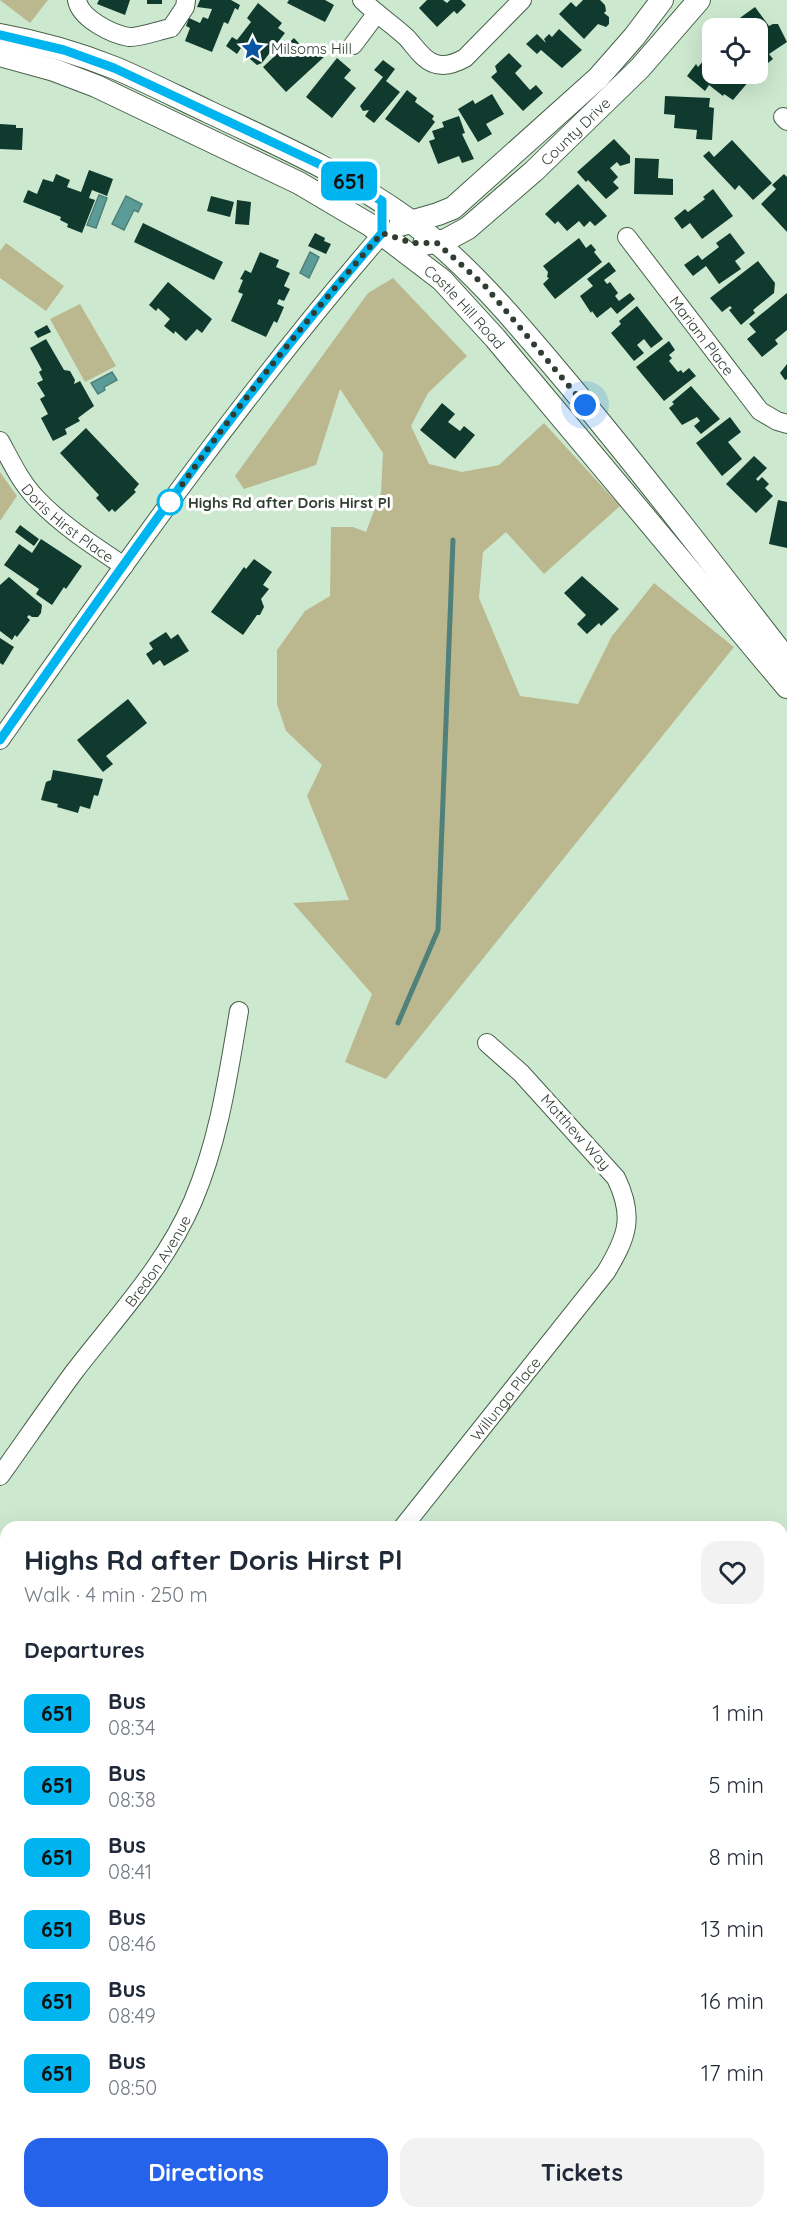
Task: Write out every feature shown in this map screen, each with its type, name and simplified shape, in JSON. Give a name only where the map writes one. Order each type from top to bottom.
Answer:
[{"type":"main road","name":"County Drive","points":[[382,233],[453,208],[598,78],[634,37],[662,0]]},
{"type":"main road","name":"County Drive","points":[[437,243],[454,237],[472,225],[564,144],[640,68],[699,0]]},
{"type":"main road","name":"Castle Hill Road","points":[[0,35],[64,50],[114,68],[319,164],[382,201],[411,222],[485,286],[536,345],[638,468],[787,660]]},
{"type":"main road","name":"Castle Hill Road","points":[[0,55],[54,70],[96,86],[299,183],[382,233],[442,280],[477,317],[787,687]]},
{"type":"main road","points":[[382,201],[382,233],[412,243],[437,243]]},
{"type":"street","points":[[77,0],[78,7],[92,22],[130,37],[171,28],[185,7],[186,0]]},
{"type":"street","points":[[362,0],[405,36],[424,57],[440,65],[458,62],[465,58],[522,0]]},
{"type":"street","points":[[353,45],[377,13]]},
{"type":"street","points":[[0,740],[213,442],[290,343],[382,233]]},
{"type":"street","name":"Mariam Place","points":[[627,237],[760,411],[787,424]]},
{"type":"street","name":"Doris Hirst Place","points":[[0,441],[21,479],[35,497],[53,514],[124,566]]},
{"type":"street","name":"Bredon Avenue","points":[[0,1476],[75,1372],[144,1286],[179,1228],[205,1170],[219,1122],[239,1011]]},
{"type":"street","name":"Matthew Way","points":[[488,1043],[521,1072],[616,1178],[625,1197],[628,1213],[617,1253],[606,1272]]},
{"type":"street","name":"Willunga Place","points":[[408,1521],[606,1272]]},
{"type":"shaded area","points":[[0,0],[48,0],[30,23]]},
{"type":"shaded area","points":[[6,243],[64,286],[46,311],[0,278],[0,251]]},
{"type":"shaded area","points":[[393,278],[467,356],[428,393],[411,426],[429,464],[462,472],[499,465],[544,423],[620,506],[544,574],[506,532],[483,552],[479,598],[520,696],[578,704],[612,636],[654,583],[734,647],[386,1079],[345,1062],[372,994],[293,903],[349,900],[307,796],[322,765],[286,731],[277,704],[277,650],[305,611],[330,596],[331,527],[353,527],[366,532],[381,492],[383,453],[340,389],[316,465],[244,489],[235,476],[368,293]]},
{"type":"shaded area","points":[[80,304],[116,366],[85,382],[50,319]]},
{"type":"shaded area","points":[[0,472],[17,496],[0,521]]},
{"type":"water","points":[[99,195],[107,198],[96,228],[87,225]]},
{"type":"water","points":[[126,196],[142,204],[138,212],[134,210],[124,230],[112,224]]},
{"type":"water","points":[[310,252],[319,257],[309,278],[300,273]]},
{"type":"water","points":[[112,372],[117,380],[104,387],[105,390],[98,394],[91,383]]},
{"type":"building","points":[[99,0],[130,0],[125,15],[97,4]]},
{"type":"building","points":[[147,0],[162,0],[162,4],[147,4]]},
{"type":"building","points":[[200,0],[231,0],[240,5],[238,10],[235,8],[228,24],[224,22],[212,52],[185,41],[190,28],[186,26],[189,18],[200,23],[203,17],[208,19],[212,9],[197,7]]},
{"type":"building","points":[[289,0],[325,0],[334,5],[325,22],[287,3]]},
{"type":"building","points":[[427,0],[443,0],[447,3],[450,0],[461,0],[466,5],[457,14],[454,11],[437,27],[419,8]]},
{"type":"building","points":[[583,0],[600,0],[605,5],[604,13],[609,17],[609,24],[606,27],[598,24],[584,39],[559,14],[571,2],[576,7]]},
{"type":"building","points":[[258,3],[282,23],[278,28],[285,33],[262,63],[257,65],[241,48],[237,54],[226,46],[232,37],[237,40],[251,22],[247,18]]},
{"type":"building","points":[[755,7],[763,18],[740,18]]},
{"type":"building","points":[[778,24],[787,42],[769,54],[773,59],[768,63],[768,25]]},
{"type":"building","points":[[559,29],[582,50],[562,68],[541,50],[537,54],[526,44],[537,34],[546,43],[544,39],[549,34],[552,37]]},
{"type":"building","points":[[294,38],[308,53],[315,47],[324,57],[286,92],[263,67]]},
{"type":"building","points":[[509,53],[522,66],[515,73],[530,90],[536,85],[543,93],[523,111],[491,77],[497,72],[495,66]]},
{"type":"building","points":[[337,58],[351,70],[344,78],[356,88],[332,118],[306,97]]},
{"type":"building","points":[[383,60],[395,69],[386,81],[400,92],[374,123],[365,116],[369,110],[363,111],[360,106],[383,77],[374,70]]},
{"type":"building","points":[[702,62],[702,84],[747,84],[733,100],[724,94],[723,96],[709,85],[705,91],[687,76],[696,64],[698,67]]},
{"type":"building","points":[[407,90],[417,98],[415,102],[434,116],[432,119],[435,122],[419,143],[385,119]]},
{"type":"building","points":[[492,94],[504,114],[486,124],[492,134],[478,142],[458,109],[473,100],[475,104]]},
{"type":"building","points":[[665,96],[710,98],[709,107],[714,108],[712,140],[696,139],[697,130],[674,128],[675,115],[664,114]]},
{"type":"building","points":[[459,116],[465,133],[462,134],[474,159],[462,163],[459,156],[438,164],[429,141],[435,139],[432,131],[444,127],[442,122]]},
{"type":"building","points":[[0,124],[23,128],[22,150],[0,149]]},
{"type":"building","points":[[614,139],[630,156],[630,163],[620,166],[617,162],[610,168],[618,177],[613,182],[619,188],[606,199],[577,172]]},
{"type":"building","points":[[732,140],[772,183],[753,200],[739,185],[735,190],[703,156],[709,151],[714,157]]},
{"type":"building","points":[[635,158],[659,159],[658,178],[673,179],[673,195],[634,194]]},
{"type":"building","points":[[89,170],[113,179],[107,196],[92,190],[89,198],[95,200],[82,233],[67,227],[68,224],[60,220],[61,217],[23,202],[28,190],[37,194],[43,179],[53,182],[56,174],[70,180],[67,187],[81,192]]},
{"type":"building","points":[[784,174],[787,177],[787,232],[761,204],[776,189],[772,185]]},
{"type":"building","points":[[578,184],[607,216],[595,226],[590,221],[584,227],[579,221],[567,231],[558,221],[555,224],[545,214]]},
{"type":"building","points":[[713,189],[733,216],[702,239],[690,223],[682,229],[674,218],[685,209],[688,212],[705,199],[703,197]]},
{"type":"building","points":[[211,196],[234,202],[230,217],[207,211]]},
{"type":"building","points":[[237,200],[251,202],[249,225],[235,224]]},
{"type":"building","points":[[143,223],[223,262],[214,280],[134,242]]},
{"type":"building","points":[[315,233],[331,244],[326,254],[308,246]]},
{"type":"building","points":[[730,233],[745,253],[735,261],[741,269],[719,284],[706,266],[693,276],[684,265],[698,255],[702,260],[719,247],[716,243]]},
{"type":"building","points":[[579,238],[586,248],[591,244],[602,262],[555,299],[543,284],[549,278],[543,266]]},
{"type":"building","points":[[260,252],[279,260],[276,267],[290,273],[284,286],[290,289],[284,301],[279,299],[277,304],[284,307],[277,323],[274,321],[266,337],[231,321],[243,294],[238,292],[243,280],[240,279],[245,270],[251,273]]},
{"type":"building","points":[[758,261],[775,283],[774,293],[753,310],[755,313],[741,325],[729,310],[732,308],[730,306],[722,312],[710,298]]},
{"type":"building","points":[[609,262],[616,271],[604,280],[607,284],[610,282],[618,293],[615,296],[619,301],[630,293],[635,299],[617,314],[611,307],[597,318],[580,296],[593,286],[587,279]]},
{"type":"building","points":[[168,282],[212,319],[202,333],[197,329],[186,341],[175,331],[174,334],[164,326],[170,319],[158,308],[156,311],[149,305]]},
{"type":"building","points":[[787,293],[787,330],[775,340],[778,344],[762,357],[747,339],[756,332],[749,324]]},
{"type":"building","points":[[637,306],[663,339],[651,348],[644,339],[637,345],[644,353],[634,361],[611,333],[621,324],[619,321]]},
{"type":"building","points":[[47,325],[51,332],[38,338],[34,332]]},
{"type":"building","points":[[46,339],[64,370],[70,371],[75,380],[74,384],[80,381],[94,406],[78,418],[80,421],[65,429],[67,434],[53,441],[41,418],[48,414],[40,399],[45,396],[37,383],[43,380],[39,372],[42,370],[30,348]]},
{"type":"building","points":[[669,341],[675,350],[669,355],[672,358],[669,361],[678,372],[681,370],[683,373],[689,368],[696,376],[664,401],[636,367]]},
{"type":"building","points":[[787,364],[787,379],[785,380],[780,373]]},
{"type":"building","points":[[691,386],[720,419],[701,434],[694,426],[700,421],[697,417],[682,425],[669,408],[674,404],[672,402]]},
{"type":"building","points":[[442,403],[455,414],[448,422],[460,431],[464,426],[475,435],[455,459],[420,430]]},
{"type":"building","points":[[730,417],[741,432],[728,442],[742,459],[722,476],[696,443]]},
{"type":"building","points":[[86,428],[139,484],[134,490],[136,492],[115,512],[112,509],[109,512],[96,498],[99,495],[60,453]]},
{"type":"building","points":[[754,456],[767,468],[756,479],[758,481],[762,477],[769,484],[765,488],[773,496],[756,513],[726,484]]},
{"type":"building","points":[[778,500],[787,502],[787,548],[769,544]]},
{"type":"building","points":[[20,525],[39,539],[34,546],[15,532]]},
{"type":"building","points":[[41,539],[82,566],[52,605],[36,594],[39,589],[4,565],[19,544],[32,553]]},
{"type":"building","points":[[254,559],[272,572],[263,585],[269,589],[261,599],[264,607],[243,635],[211,612],[244,567],[246,569]]},
{"type":"building","points":[[582,576],[619,609],[601,626],[599,623],[587,634],[577,624],[586,615],[564,593]]},
{"type":"building","points":[[9,577],[42,605],[38,617],[29,615],[27,617],[30,620],[12,640],[0,631],[0,585]]},
{"type":"building","points":[[166,632],[171,639],[178,634],[189,651],[164,666],[160,660],[153,665],[146,654],[153,649],[149,643]]},
{"type":"building","points":[[0,638],[14,647],[3,665],[0,663]]},
{"type":"building","points":[[128,699],[147,723],[106,756],[113,764],[103,772],[77,740]]},
{"type":"building","points":[[53,770],[103,779],[98,796],[94,795],[90,809],[80,806],[78,813],[57,807],[58,804],[41,800],[46,782],[51,780]]},
{"type":"waterway","points":[[398,1023],[438,930],[453,540]]},
{"type":"bus line","name":"651","points":[[0,35],[30,40],[114,68],[319,164],[382,201],[382,233],[283,352],[213,442],[0,740]]},
{"type":"place","name":"Milsoms Hill","points":[[253,48]]},
{"type":"place","name":"Highs Rd after Doris Hirst Pl","points":[[170,502]]},
{"type":"route","points":[[170,502],[283,352],[382,233],[412,243],[437,243],[463,265],[508,312],[585,405]]}]
